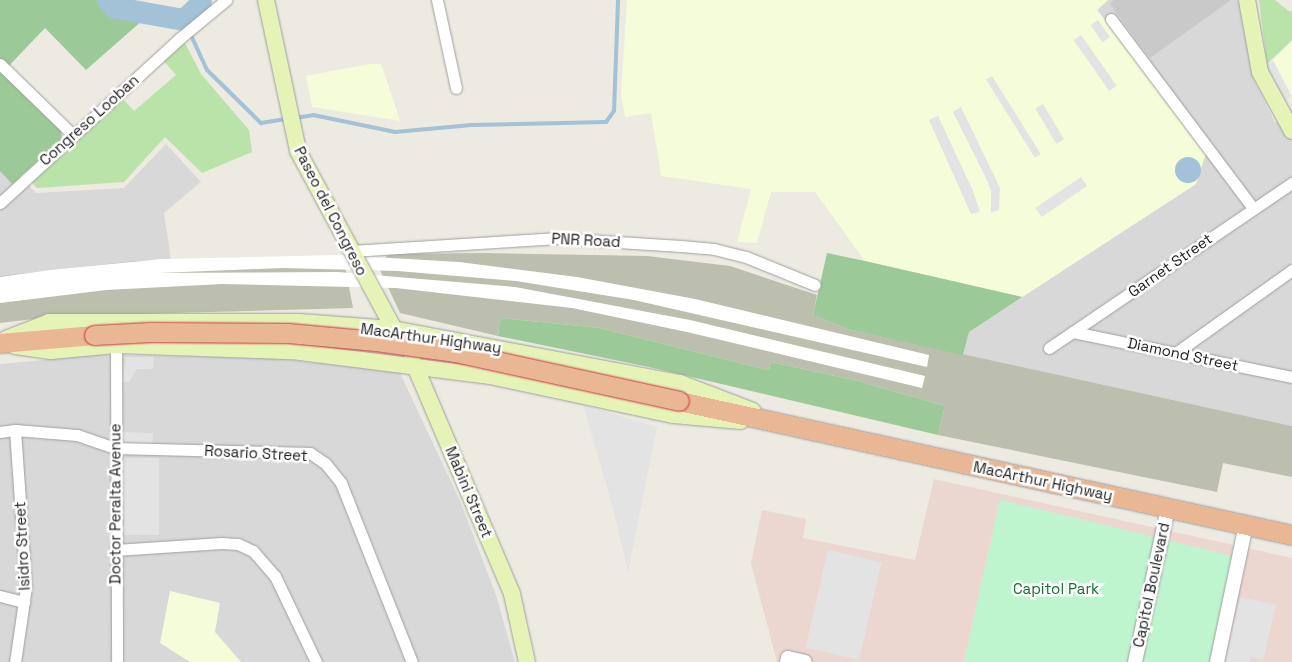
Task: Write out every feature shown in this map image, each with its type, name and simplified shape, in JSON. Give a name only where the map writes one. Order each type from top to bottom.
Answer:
[{"type":"highway","name":"MacArthur Highway","points":[[0,343],[151,332],[288,333],[376,341],[455,352],[1292,534]]},
{"type":"main road","name":"Paseo del Congreso","points":[[266,0],[292,127],[305,167],[393,329]]},
{"type":"main road","points":[[1247,0],[1260,72],[1292,131]]},
{"type":"main road","name":"MacArthur Highway","points":[[0,343],[49,322],[298,322],[393,329],[680,383],[795,426]]},
{"type":"main road","name":"Mabini Street","points":[[393,329],[416,366],[512,594],[527,662]]},
{"type":"main road","name":"MacArthur Highway","points":[[0,343],[51,351],[116,345],[292,351],[490,376],[674,415],[795,426]]},
{"type":"street","name":"Congreso Looban","points":[[0,203],[195,24],[226,0]]},
{"type":"street","points":[[437,0],[456,88]]},
{"type":"street","points":[[1111,18],[1253,208]]},
{"type":"street","points":[[0,64],[73,135]]},
{"type":"street","name":"Garnet Street","points":[[1049,348],[1292,183]]},
{"type":"street","name":"PNR Road","points":[[351,251],[555,238],[681,246],[714,249],[746,258],[815,285]]},
{"type":"street","points":[[1177,352],[1287,278],[1292,270]]},
{"type":"street","name":"Diamond Street","points":[[1073,332],[1292,377]]},
{"type":"street","name":"Doctor Peralta Avenue","points":[[116,345],[115,550],[117,662]]},
{"type":"street","name":"Rosario Street","points":[[0,432],[14,430],[77,435],[115,448],[310,453],[325,462],[341,482],[412,662]]},
{"type":"street","name":"Isidro Street","points":[[14,430],[24,602],[15,662]]},
{"type":"street","name":"Capitol Boulevard","points":[[1135,662],[1168,508]]},
{"type":"street","points":[[1217,662],[1246,524]]},
{"type":"street","points":[[115,550],[222,543],[238,544],[253,551],[275,576],[316,662]]},
{"type":"street","points":[[0,596],[24,602]]},
{"type":"street","points":[[787,662],[788,658],[805,662]]},
{"type":"shaded area","points":[[627,0],[1108,0],[1097,10],[1207,150],[1196,184],[1022,297],[865,261],[815,192],[771,192],[757,243],[737,242],[751,189],[661,176],[651,113],[625,117],[621,94]]},
{"type":"shaded area","points":[[1108,0],[1238,0],[1253,78],[1275,123],[1292,112],[1292,426],[963,355],[969,332],[1196,184],[1207,149],[1097,10]]},
{"type":"shaded area","points":[[1113,0],[1231,0],[1150,58],[1110,4]]},
{"type":"shaded area","points":[[1098,20],[1110,37],[1103,42],[1091,25]]},
{"type":"shaded area","points":[[1081,35],[1117,86],[1109,91],[1074,40]]},
{"type":"shaded area","points":[[1292,41],[1292,96],[1273,60]]},
{"type":"shaded area","points":[[1273,61],[1291,96],[1283,103],[1266,66]]},
{"type":"shaded area","points":[[369,64],[381,64],[400,121],[312,107],[306,76]]},
{"type":"shaded area","points":[[992,76],[1041,154],[1035,158],[986,80]]},
{"type":"shaded area","points":[[1043,104],[1064,139],[1056,144],[1035,109]]},
{"type":"shaded area","points":[[961,107],[1000,188],[999,210],[991,213],[991,191],[953,112]]},
{"type":"shaded area","points":[[938,116],[973,191],[980,212],[971,214],[929,120]]},
{"type":"shaded area","points":[[166,144],[201,182],[164,213],[171,259],[0,276],[0,171],[10,166],[36,193],[124,188]]},
{"type":"shaded area","points":[[1081,177],[1087,186],[1042,217],[1035,208]]},
{"type":"shaded area","points":[[486,253],[647,256],[730,266],[817,295],[813,315],[848,329],[1292,426],[1292,477],[1223,463],[1217,492],[938,435],[945,406],[854,380],[771,362],[769,370],[600,328],[500,318],[498,336],[400,313],[379,268],[388,254]]},
{"type":"shaded area","points":[[343,256],[353,308],[58,316],[0,323],[0,276],[135,261]]},
{"type":"shaded area","points":[[96,355],[266,357],[400,373],[461,503],[496,595],[515,662],[0,662],[0,364]]},
{"type":"shaded area","points":[[126,357],[154,357],[153,369],[137,369],[129,382],[122,382]]},
{"type":"shaded area","points":[[583,405],[657,427],[628,572],[613,508]]},
{"type":"shaded area","points":[[121,432],[153,433],[152,447],[121,446]]},
{"type":"shaded area","points":[[122,458],[159,458],[159,535],[122,535]]},
{"type":"shaded area","points":[[934,479],[1292,558],[1292,662],[777,662],[751,563],[762,510],[806,519],[803,538],[915,560]]},
{"type":"shaded area","points":[[828,550],[882,562],[859,660],[806,647]]},
{"type":"shaded area","points":[[170,591],[220,603],[215,632],[241,662],[190,662],[160,643]]},
{"type":"shaded area","points":[[1240,597],[1276,605],[1263,660],[1251,656],[1249,662],[1225,662]]},
{"type":"green space","points":[[0,0],[133,0],[152,12],[86,70],[45,28],[3,72],[61,129],[62,139],[12,184],[0,171]]},
{"type":"green space","points":[[1259,0],[1275,0],[1290,12],[1292,10],[1292,40],[1267,64]]},
{"type":"green space","points":[[185,43],[201,74],[249,130],[252,152],[202,173],[165,137],[124,182],[37,188],[27,177],[120,96],[134,111],[176,75],[162,59]]},
{"type":"green space","points":[[827,253],[1022,297],[969,332],[963,355],[931,348],[848,329],[813,315]]},
{"type":"green space","points":[[500,318],[600,328],[769,370],[771,362],[854,380],[945,406],[938,435],[649,367],[498,336]]},
{"type":"green space","name":"Capitol Park","points":[[1000,500],[1233,556],[1209,662],[964,662]]},
{"type":"water","points":[[1188,157],[1197,161],[1201,170],[1197,179],[1188,183],[1179,179],[1175,170],[1179,161]]},
{"type":"pier","points":[[340,255],[459,262],[577,277],[695,299],[929,355],[927,367],[634,300],[516,281],[398,271],[282,268],[158,273],[338,272],[515,287],[690,320],[925,376],[922,388],[687,332],[572,308],[396,288],[222,284],[106,290],[0,303],[0,277],[162,259]]},
{"type":"waterway","points":[[108,0],[116,8],[184,20],[200,5],[201,0]]},
{"type":"waterway","points":[[295,118],[313,115],[395,132],[472,125],[606,122],[614,111],[618,0]]},
{"type":"waterway","points":[[184,20],[207,70],[261,123],[286,119]]}]
